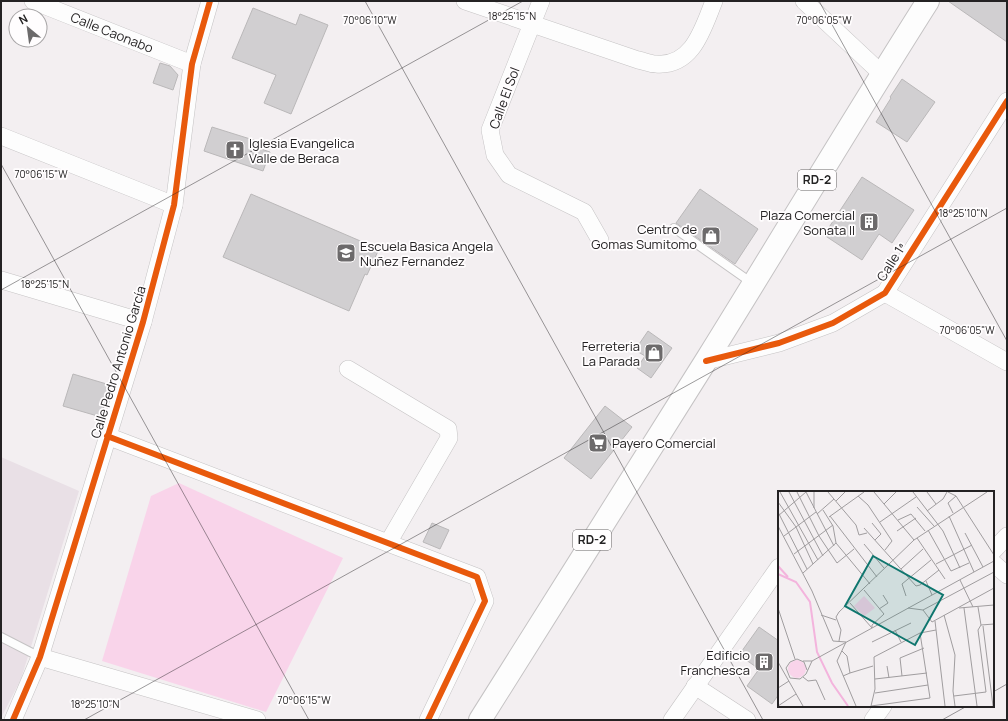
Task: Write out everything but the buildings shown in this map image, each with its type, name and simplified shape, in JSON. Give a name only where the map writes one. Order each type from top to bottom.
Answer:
[{"type":"main road","name":"RD-2","points":[[480,720],[548,609],[706,361],[928,1]]},
{"type":"street","name":"Calle Caonabo","points":[[33,1],[192,64]]},
{"type":"street","name":"Calle Pedro Antonio García","points":[[13,720],[40,657],[142,322],[174,205],[192,64],[210,1]]},
{"type":"street","points":[[465,1],[638,60],[656,64],[672,62],[687,53],[699,38],[714,1]]},
{"type":"street","name":"Calle El Sol","points":[[541,1],[490,130],[495,155],[509,175],[584,212],[600,240]]},
{"type":"street","points":[[804,1],[882,74]]},
{"type":"street","name":"Calle 1ª","points":[[706,361],[779,342],[833,323],[885,293],[1007,101]]},
{"type":"street","points":[[1,136],[174,205]]},
{"type":"street","points":[[1,280],[142,322]]},
{"type":"street","points":[[885,293],[1007,362]]},
{"type":"street","points":[[348,369],[448,429],[449,438],[388,543]]},
{"type":"street","points":[[107,436],[477,577],[485,601],[428,720]]},
{"type":"street","points":[[994,550],[1007,536]]},
{"type":"street","points":[[994,564],[1007,575]]},
{"type":"street","points":[[672,720],[778,568]]},
{"type":"street","points":[[40,657],[257,720]]},
{"type":"street","points":[[695,686],[746,720]]},
{"type":"street","points":[[873,720],[882,707]]},
{"type":"lane","points":[[674,228],[753,284]]},
{"type":"lane","points":[[1,638],[40,657]]},
{"type":"shaded area","points":[[1,457],[79,491],[21,679],[1,718]]},
{"type":"shaded area","points":[[179,483],[343,558],[266,712],[102,661],[151,496]]},
{"type":"cycle path","points":[[13,720],[40,657],[143,322],[174,205],[192,64],[210,1]]},
{"type":"cycle path","points":[[706,361],[779,343],[833,323],[885,293],[1007,101]]},
{"type":"cycle path","points":[[107,436],[477,577],[485,601],[428,720]]},
{"type":"place","name":"Iglesia Evangelica Valle de Beraca","points":[[235,150]]},
{"type":"place","name":"Plaza Comercial Sonata II","points":[[869,222]]},
{"type":"place","name":"Centro de Gomas Sumitomo","points":[[711,236]]},
{"type":"place","name":"Escuela Basica Angela Nuñez Fernandez","points":[[346,253]]},
{"type":"place","name":"Ferreteria La Parada","points":[[654,353]]},
{"type":"place","name":"Payero Comercial","points":[[598,443]]},
{"type":"place","name":"Edificio Franchesca","points":[[764,662]]}]
